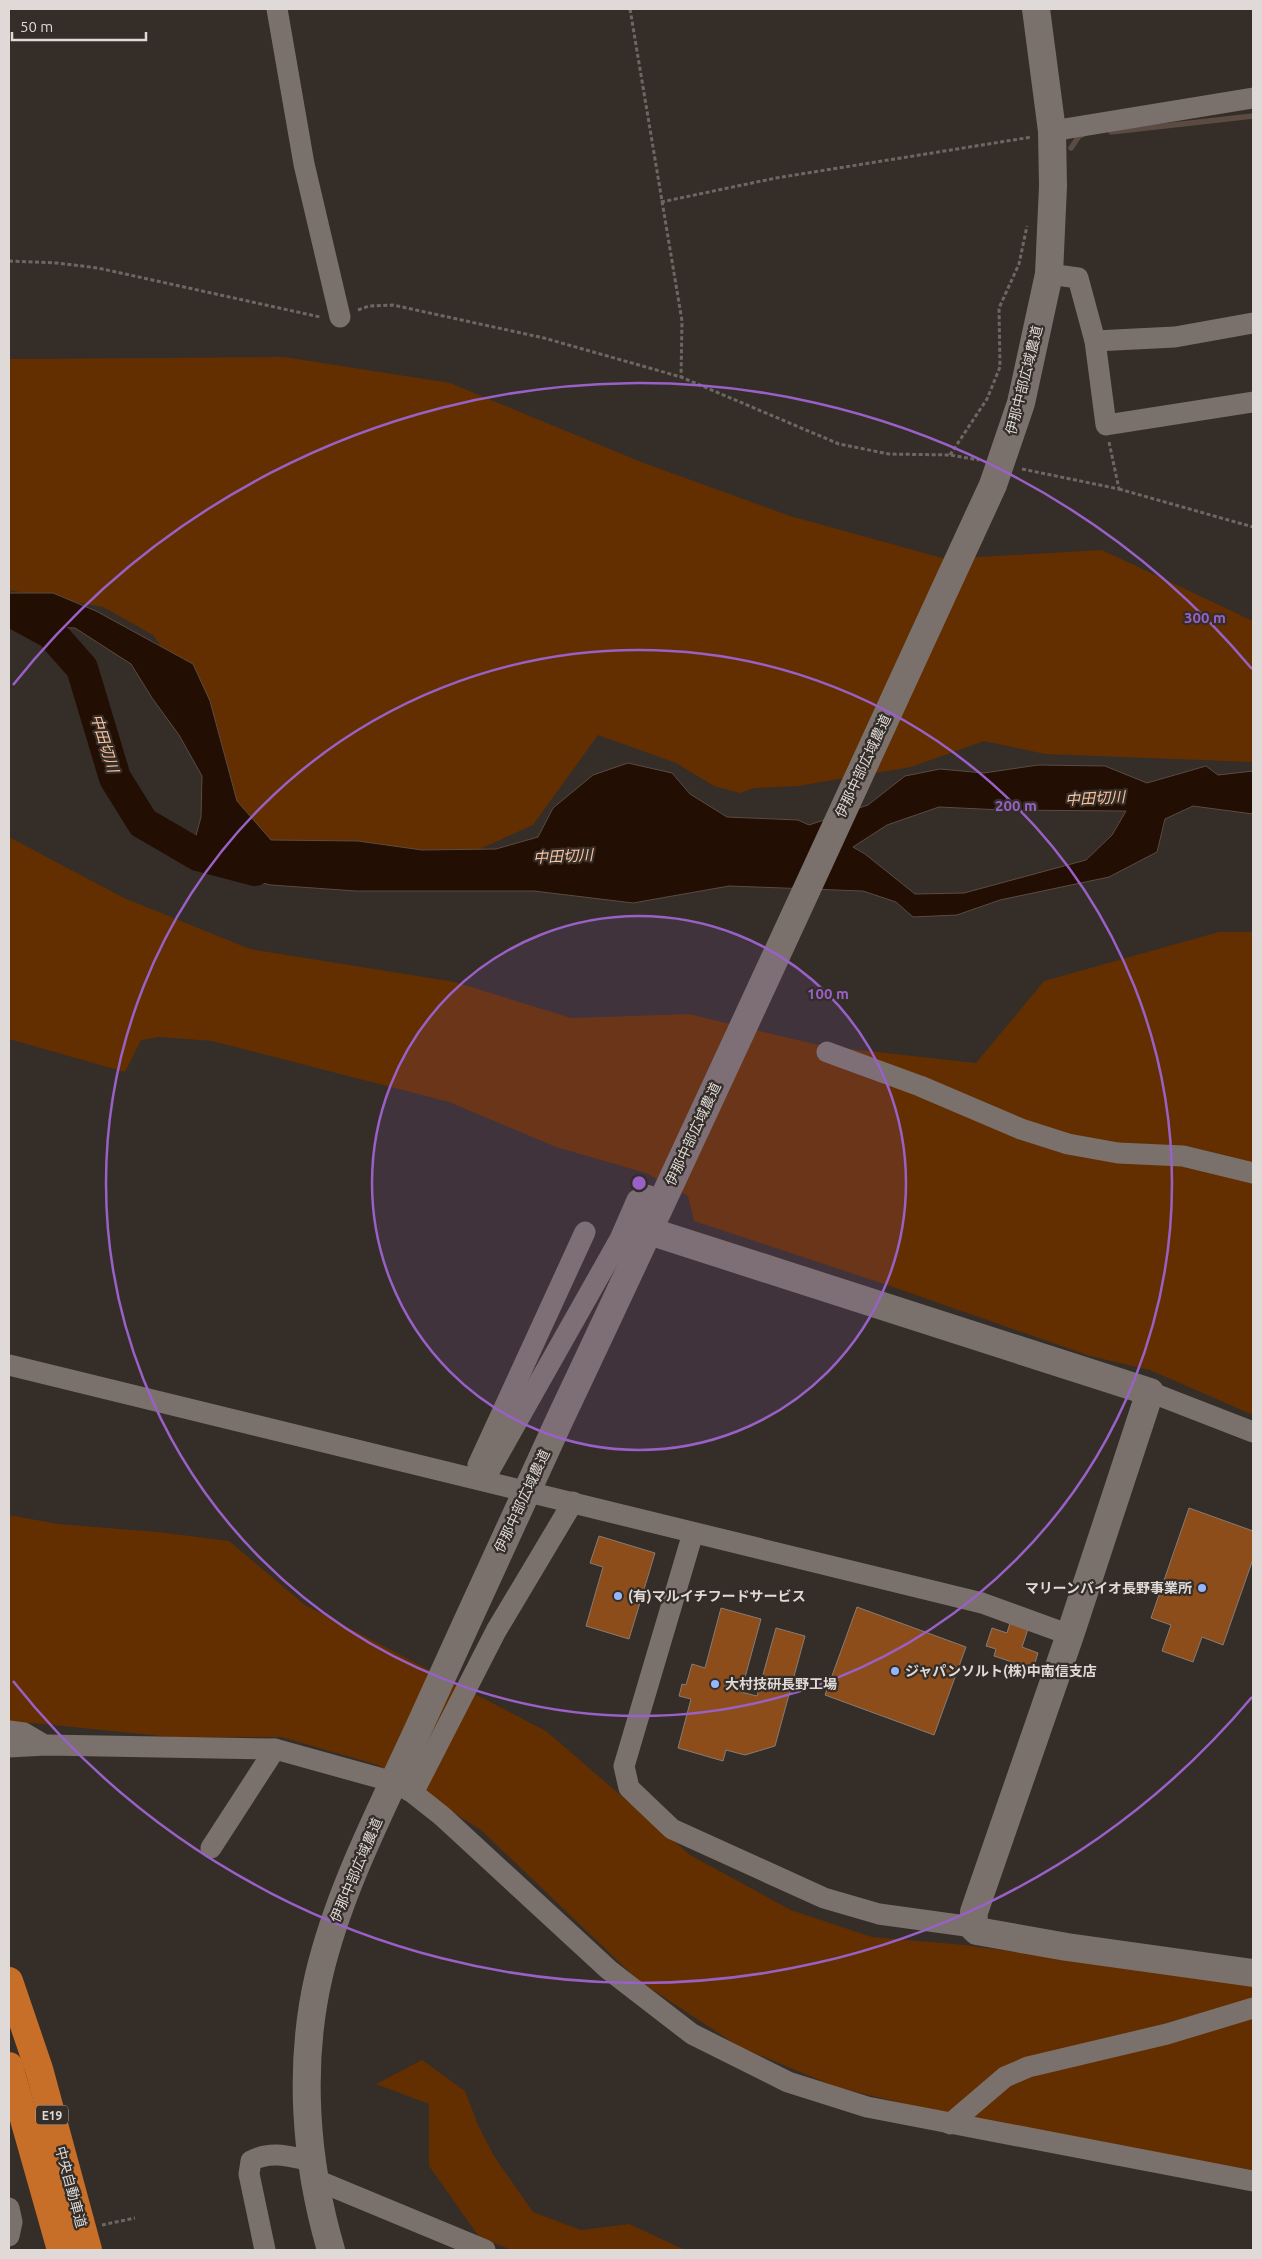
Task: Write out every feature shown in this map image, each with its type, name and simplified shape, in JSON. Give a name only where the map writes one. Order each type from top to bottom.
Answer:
[{"type":"highway","name":"中央自動車道","points":[[9,1981],[39,2068],[88,2250]]},
{"type":"highway","name":"中央自動車道","points":[[9,2066],[61,2250]]},
{"type":"street","points":[[277,9],[304,164],[340,318]]},
{"type":"street","name":"伊那中部広域農道","points":[[332,2250],[322,2219],[313,2170],[306,2072],[308,2041],[318,1979],[342,1900],[403,1788],[525,1494],[649,1232],[993,485],[1021,403],[1049,274],[1053,186],[1052,131],[1036,9]]},
{"type":"street","points":[[1052,131],[1253,98]]},
{"type":"street","points":[[1049,274],[1078,278],[1095,341],[1106,425],[1253,402]]},
{"type":"street","points":[[1095,341],[1175,337],[1253,323]]},
{"type":"street","points":[[827,1052],[920,1086],[1022,1129],[1068,1144],[1118,1153],[1183,1156],[1253,1173]]},
{"type":"street","points":[[485,1480],[620,1239],[637,1200],[646,1195],[663,1201]]},
{"type":"street","points":[[485,1480],[585,1232]]},
{"type":"street","points":[[649,1232],[1150,1392],[1253,1432]]},
{"type":"street","points":[[9,1365],[982,1603],[1070,1635]]},
{"type":"street","points":[[973,1927],[974,1912],[1070,1635],[1150,1392]]},
{"type":"street","points":[[403,1788],[496,1631],[567,1500]]},
{"type":"street","points":[[694,1533],[624,1766],[629,1788],[672,1829],[824,1898],[879,1914],[973,1927],[977,1931],[1067,1947],[1253,1973]]},
{"type":"street","points":[[9,1731],[24,1733],[46,1745]]},
{"type":"street","points":[[9,1747],[46,1745],[275,1749],[403,1788],[442,1816],[609,1970],[692,2034],[788,2082],[867,2107],[1253,2180]]},
{"type":"street","points":[[211,1848],[275,1749]]},
{"type":"street","points":[[950,2124],[1005,2077],[1028,2067],[1167,2034],[1253,2008]]},
{"type":"street","points":[[265,2250],[249,2174],[251,2161],[262,2155],[278,2154],[485,2250]]},
{"type":"street","points":[[9,2208],[12,2222],[9,2236]]},
{"type":"path","points":[[630,9],[682,321],[681,377],[840,444],[889,454],[963,457]]},
{"type":"path","points":[[661,202],[776,178],[1018,141],[1052,131]]},
{"type":"path","points":[[950,455],[987,399],[1000,367],[999,308],[1019,264],[1027,225]]},
{"type":"path","points":[[1106,425],[1119,489]]},
{"type":"path","points":[[1043,473],[1119,489],[1253,527]]},
{"type":"shaded area","points":[[284,357],[450,383],[641,462],[790,516],[946,559],[1102,550],[1253,621],[1253,762],[1045,754],[984,741],[911,767],[798,786],[754,788],[740,793],[714,786],[676,763],[598,735],[533,825],[451,862],[264,851],[215,804],[187,683],[153,635],[103,607],[9,590],[9,359]]},
{"type":"shaded area","points":[[9,837],[124,898],[250,949],[455,982],[571,1018],[689,1014],[823,1046],[976,1063],[1044,981],[1219,932],[1253,932],[1253,1415],[1150,1370],[1090,1356],[893,1287],[694,1221],[688,1196],[646,1173],[556,1147],[449,1102],[212,1041],[159,1037],[141,1040],[125,1072],[9,1039]]},
{"type":"shaded area","points":[[9,1515],[58,1524],[158,1532],[229,1541],[305,1605],[546,1731],[690,1855],[791,1910],[872,1937],[965,1945],[1253,1984],[1253,2170],[988,2124],[836,2087],[738,2046],[638,1980],[481,1830],[378,1765],[281,1737],[171,1737],[33,1723],[9,1723]]},
{"type":"shaded area","points":[[422,2060],[465,2091],[478,2125],[494,2156],[533,2212],[581,2230],[629,2224],[685,2250],[512,2250],[480,2238],[429,2166],[429,2104],[376,2084]]},
{"type":"water","points":[[9,593],[53,593],[96,611],[193,664],[210,701],[237,801],[271,840],[358,841],[422,850],[496,849],[538,837],[553,808],[593,775],[628,763],[672,773],[690,794],[727,817],[798,820],[809,825],[868,805],[905,776],[940,769],[984,773],[1038,765],[1105,766],[1147,783],[1206,766],[1218,775],[1253,771],[1253,814],[1193,806],[1165,819],[1157,852],[1109,877],[1000,900],[957,915],[913,917],[896,902],[863,891],[729,886],[633,903],[534,891],[356,891],[271,885],[227,875],[195,839],[201,817],[202,776],[179,735],[152,698],[131,664],[75,628],[9,626]],"holes":[[[939,807],[1002,810],[1126,811],[1112,835],[1086,860],[964,893],[915,894],[865,854],[853,847],[887,825]]]},
{"type":"building","name":"マリーンバイオ長野事業所","points":[[1189,1508],[1253,1531],[1253,1559],[1223,1645],[1202,1637],[1193,1662],[1162,1651],[1171,1625],[1151,1618]]},
{"type":"building","name":"(有)マルイチフードサービス","points":[[599,1536],[655,1553],[629,1639],[586,1626],[603,1567],[590,1563]]},
{"type":"building","name":"ジャパンソルト(株)中南信支店","points":[[857,1607],[966,1647],[934,1735],[825,1695]]},
{"type":"building","name":"大村技研長野工場","points":[[721,1608],[761,1619],[741,1692],[757,1696],[776,1628],[805,1636],[775,1746],[745,1755],[726,1750],[723,1761],[678,1748],[691,1699],[679,1696],[682,1684],[686,1685],[692,1664],[705,1668]]},
{"type":"building","points":[[1010,1623],[1028,1629],[1022,1647],[1038,1653],[1033,1669],[994,1656],[996,1649],[986,1646],[992,1628],[1007,1633]]},
{"type":"waterway","points":[[1111,132],[1253,116]]},
{"type":"waterway","points":[[1071,148],[1079,136],[1082,135]]},
{"type":"waterway","name":"中田切川","points":[[9,610],[51,633],[82,668],[115,778],[143,823],[198,855],[255,870]]},
{"type":"place","name":"マリーンバイオ長野事業所","points":[[1202,1588]]},
{"type":"place","name":"(有)マルイチフードサービス","points":[[618,1596]]},
{"type":"place","name":"ジャパンソルト(株)中南信支店","points":[[895,1671]]},
{"type":"place","name":"大村技研長野工場","points":[[715,1684]]}]
